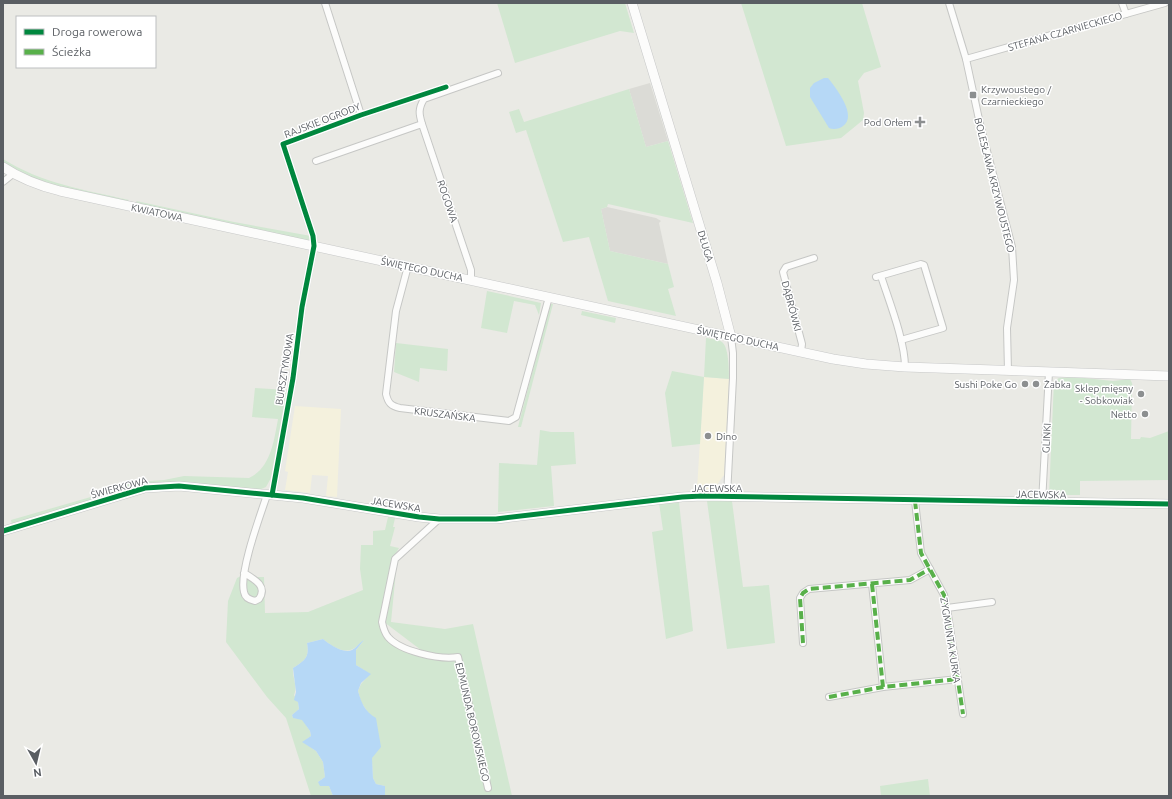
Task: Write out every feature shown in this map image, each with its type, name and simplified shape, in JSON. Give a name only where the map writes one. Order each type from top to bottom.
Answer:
[{"type":"street","points":[[326,3],[361,115]]},
{"type":"street","name":"DŁUGA","points":[[632,3],[717,283],[731,336],[733,378],[727,496]]},
{"type":"street","name":"BOLESŁAWA KRZYWOUSTEGO","points":[[949,3],[966,60],[980,124],[1012,247],[1014,280],[1007,328],[1008,371]]},
{"type":"street","points":[[1122,3],[1126,14]]},
{"type":"street","name":"STEFANA CZARNIECKIEGO","points":[[966,60],[1164,3]]},
{"type":"street","name":"ROGOWA","points":[[471,280],[471,270],[419,113],[420,106],[424,99],[498,74]]},
{"type":"street","name":"RAJSKIE OGRODY","points":[[314,246],[313,236],[283,144],[446,86]]},
{"type":"street","points":[[316,161],[422,124]]},
{"type":"street","name":"KWIATOWA","points":[[3,167],[35,184],[60,191],[314,246]]},
{"type":"street","points":[[3,182],[14,174]]},
{"type":"street","name":"ŚWIĘTEGO DUCHA","points":[[314,246],[801,352],[860,363],[904,367],[1169,376]]},
{"type":"street","name":"BURSZTYNOWA","points":[[244,573],[253,537],[270,495],[293,378],[302,307],[314,246]]},
{"type":"street","name":"DĄBRÓWKI","points":[[801,352],[802,344],[783,272],[786,267],[814,258]]},
{"type":"street","points":[[901,340],[943,328],[924,266],[921,264],[878,276],[901,340],[905,359],[904,367]]},
{"type":"street","name":"KRUSZAŃSKA","points":[[408,266],[396,311],[386,394],[388,401],[392,406],[400,408],[509,421],[516,417],[549,297]]},
{"type":"street","name":"GLINKI","points":[[1042,503],[1049,372]]},
{"type":"street","name":"ŚWIERKOWA","points":[[3,531],[145,488],[179,486],[270,495]]},
{"type":"street","name":"JACEWSKA","points":[[270,495],[303,498],[439,519],[496,519],[682,497],[727,496],[916,501],[1169,504]]},
{"type":"street","name":"ZYGMUNTA KURKA","points":[[916,501],[921,553],[944,595],[947,608],[963,714]]},
{"type":"street","name":"EDMUNDA BOROWSKIEGO","points":[[439,519],[395,559],[382,622],[384,631],[393,642],[406,648],[433,656],[451,658],[458,657],[488,788]]},
{"type":"street","points":[[803,643],[800,598],[803,593],[809,589],[910,580],[930,569]]},
{"type":"street","points":[[872,584],[883,687]]},
{"type":"street","points":[[947,608],[992,602]]},
{"type":"street","points":[[829,697],[883,687],[958,679]]},
{"type":"shaded area","points":[[650,83],[668,141],[646,147],[629,89]]},
{"type":"shaded area","points":[[607,207],[656,218],[661,221],[659,223],[668,264],[610,251],[601,209]]},
{"type":"shaded area","points":[[704,377],[729,379],[724,475],[714,489],[697,489]]},
{"type":"shaded area","points":[[295,406],[341,409],[337,497],[326,496],[328,476],[312,475],[310,493],[285,490],[288,472],[285,471]]},
{"type":"green space","points":[[497,3],[625,3],[634,33],[620,31],[515,63]]},
{"type":"green space","points":[[741,3],[862,3],[881,67],[864,73],[858,81],[864,113],[863,120],[841,138],[786,146]]},
{"type":"green space","points":[[629,89],[646,147],[668,141],[693,223],[608,204],[607,207],[601,209],[610,251],[668,264],[674,287],[668,289],[676,316],[608,301],[589,237],[563,242],[526,130],[516,133],[509,112],[519,109],[524,122]]},
{"type":"green space","points":[[3,159],[48,180],[129,200],[125,203],[60,188],[34,180],[3,163]]},
{"type":"green space","points":[[136,201],[234,222],[311,236],[311,239],[307,241],[139,205]]},
{"type":"green space","points":[[487,291],[541,303],[539,315],[535,305],[514,301],[507,333],[481,328]]},
{"type":"green space","points":[[550,304],[553,304],[521,427],[518,427]]},
{"type":"green space","points":[[582,311],[616,318],[615,323],[581,315]]},
{"type":"green space","points":[[706,338],[720,341],[726,349],[729,365],[729,379],[704,377]]},
{"type":"green space","points":[[396,343],[448,349],[447,371],[420,368],[419,382],[394,372]]},
{"type":"green space","points":[[672,371],[704,377],[700,444],[672,447],[665,393]]},
{"type":"green space","points":[[1075,377],[1113,381],[1130,379],[1133,388],[1131,439],[1140,439],[1141,437],[1150,438],[1169,431],[1169,480],[1080,481],[1080,495],[1049,495],[1054,381],[1059,378]]},
{"type":"green space","points":[[255,388],[287,390],[272,476],[266,487],[259,490],[179,483],[12,525],[11,520],[108,492],[134,482],[164,480],[184,476],[249,478],[262,468],[267,460],[273,444],[278,419],[252,417]]},
{"type":"green space","points":[[540,430],[551,432],[574,432],[576,464],[551,466],[554,506],[498,512],[499,463],[537,465]]},
{"type":"green space","points":[[707,501],[732,501],[743,587],[769,585],[775,643],[727,649]]},
{"type":"green space","points":[[679,502],[693,631],[666,639],[652,532],[663,530],[659,503]]},
{"type":"green space","points":[[388,517],[395,518],[393,527],[395,527],[390,546],[399,548],[393,558],[381,623],[393,644],[434,659],[452,661],[451,656],[421,650],[384,622],[397,561],[391,622],[445,629],[473,624],[512,796],[385,796],[385,786],[376,784],[373,778],[369,714],[361,702],[358,691],[361,684],[370,674],[356,665],[356,650],[364,640],[354,648],[347,651],[335,648],[323,639],[307,643],[307,656],[293,668],[295,685],[294,695],[298,702],[299,709],[292,715],[293,718],[302,719],[310,731],[311,736],[303,742],[316,751],[323,762],[325,777],[318,782],[329,786],[333,796],[311,796],[286,718],[267,697],[226,642],[228,601],[237,578],[247,573],[253,577],[264,577],[265,613],[308,612],[363,590],[360,569],[361,545],[373,545],[373,531],[385,530]]},
{"type":"green space","points":[[928,779],[930,796],[881,796],[880,786]]},
{"type":"water","points":[[824,78],[828,78],[832,83],[847,109],[847,121],[842,127],[832,129],[829,128],[810,97],[810,88],[814,83]]},
{"type":"water","points":[[323,639],[336,648],[345,651],[354,649],[364,640],[356,650],[356,665],[371,674],[361,683],[358,691],[364,706],[372,716],[376,718],[381,747],[372,758],[373,778],[376,784],[385,786],[385,796],[333,796],[329,786],[320,786],[318,782],[325,777],[323,762],[316,751],[302,742],[311,736],[310,731],[302,720],[293,718],[292,715],[299,709],[298,702],[294,700],[296,692],[293,668],[307,656],[307,643]]},
{"type":"marked path","points":[[915,501],[921,553],[944,595],[947,608],[963,714]]},
{"type":"marked path","points":[[803,643],[800,598],[803,593],[809,589],[910,580],[930,569]]},
{"type":"marked path","points":[[872,584],[883,687],[958,679]]},
{"type":"marked path","points":[[829,697],[883,687]]},
{"type":"cycle path","points":[[272,495],[293,378],[302,307],[314,246],[313,236],[283,144],[361,115],[446,87]]},
{"type":"cycle path","points":[[3,531],[145,488],[179,486],[303,498],[439,519],[496,519],[682,497],[702,496],[1169,504]]},
{"type":"place","name":"Krzywoustego / Czarnieckiego","points":[[973,95]]},
{"type":"place","name":"Pod Orłem","points":[[920,122]]},
{"type":"place","name":"Sushi Poke Go","points":[[1025,384]]},
{"type":"place","name":"Żabka","points":[[1036,384]]},
{"type":"place","name":"Sklep mięsny - Sobkowiak","points":[[1141,394]]},
{"type":"place","name":"Netto","points":[[1145,414]]},
{"type":"place","name":"Dino","points":[[708,436]]}]
